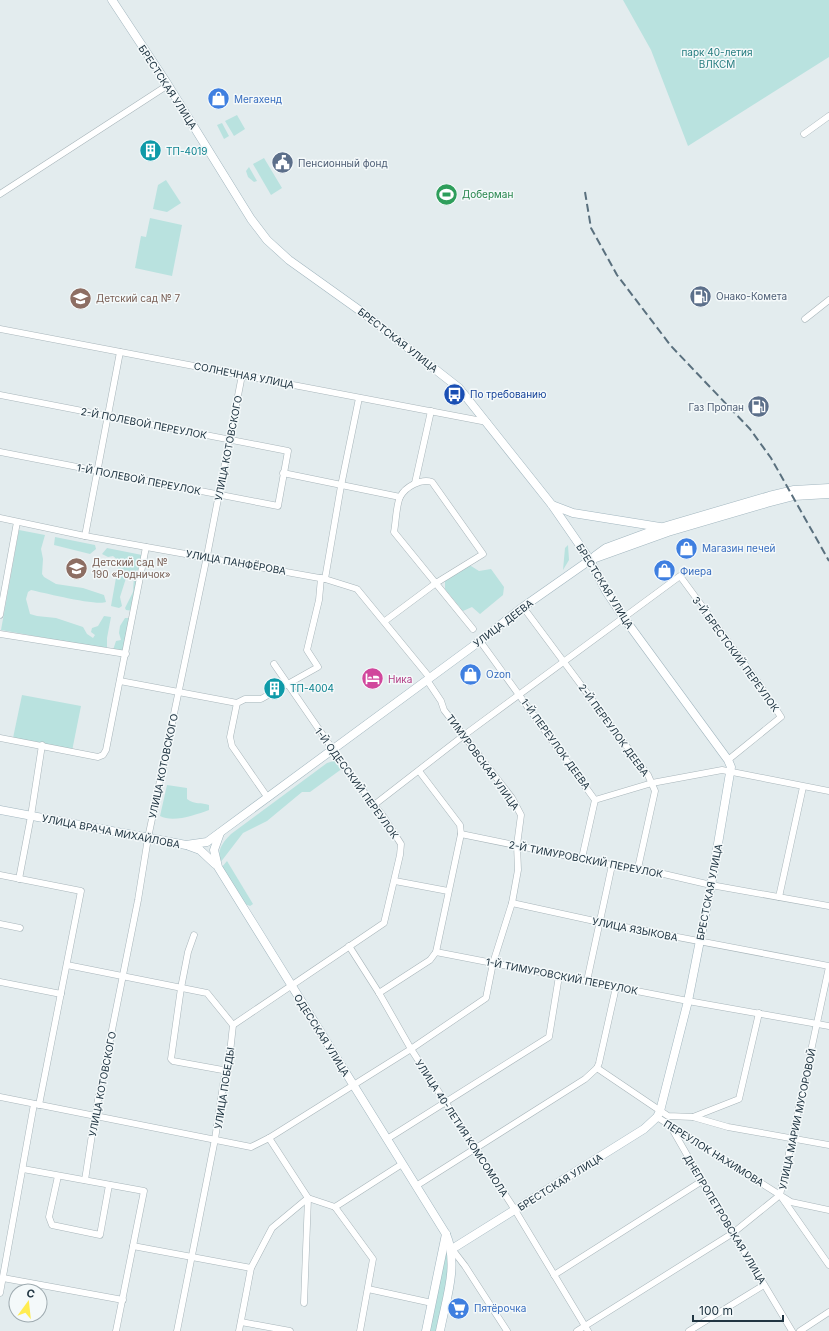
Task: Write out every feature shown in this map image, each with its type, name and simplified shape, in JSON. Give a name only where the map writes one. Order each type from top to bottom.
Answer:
[{"type":"main road","name":"БРЕСТСКАЯ УЛИЦА","points":[[112,0],[168,85],[251,219],[267,240],[289,260],[366,315],[460,388],[552,505],[590,560],[606,592],[728,760],[731,770],[711,885],[688,1001],[658,1114],[644,1129],[452,1249]]},
{"type":"main road","points":[[590,560],[606,548],[661,528],[769,496],[794,490],[828,492]]},
{"type":"main road","name":"УЛИЦА ДЕЕВА","points":[[220,833],[480,641],[523,607],[590,560],[668,532],[767,503],[794,496],[828,492]]},
{"type":"main road","points":[[552,505],[573,513],[661,528]]},
{"type":"main road","name":"УЛИЦА ВРАЧА МИХАЙЛОВА","points":[[0,810],[186,845],[207,842],[220,833]]},
{"type":"main road","name":"ОДЕССКАЯ УЛИЦА","points":[[220,833],[214,850],[218,867],[446,1234],[452,1249]]},
{"type":"main road","points":[[186,845],[200,850],[218,867]]},
{"type":"main road","points":[[426,1331],[446,1234]]},
{"type":"main road","points":[[440,1331],[452,1268],[452,1249]]},
{"type":"street","points":[[0,194],[168,85]]},
{"type":"street","points":[[804,134],[829,116]]},
{"type":"street","points":[[805,319],[829,300]]},
{"type":"street","name":"СОЛНЕЧНАЯ УЛИЦА","points":[[0,329],[487,422]]},
{"type":"street","points":[[85,536],[120,352]]},
{"type":"street","name":"УЛИЦА КОТОВСКОГО","points":[[85,1180],[95,1116],[148,850],[148,838],[207,556],[242,375]]},
{"type":"street","name":"2-Й ПОЛЕВОЙ ПЕРЕУЛОК","points":[[0,395],[288,452],[284,473]]},
{"type":"street","points":[[120,681],[237,702],[245,699],[261,699],[287,686],[318,667],[307,650],[319,600],[359,398]]},
{"type":"street","points":[[415,483],[431,411]]},
{"type":"street","name":"1-Й ПОЛЕВОЙ ПЕРЕУЛОК","points":[[0,452],[278,506],[284,473]]},
{"type":"street","points":[[284,473],[400,497]]},
{"type":"street","points":[[385,621],[436,583],[483,554],[432,482],[426,480],[415,483],[400,497],[394,532],[436,583],[473,629]]},
{"type":"street","name":"УЛИЦА ПАНФЁРОВА","points":[[0,518],[85,536],[207,556],[323,578],[357,589],[385,621],[428,679]]},
{"type":"street","points":[[0,615],[16,522]]},
{"type":"street","points":[[0,738],[98,756],[104,755],[126,654],[146,547]]},
{"type":"street","name":"3-Й БРЕСТСКИЙ ПЕРЕУЛОК","points":[[624,618],[680,576],[758,682],[781,717],[728,760]]},
{"type":"street","name":"2-Й ПЕРЕУЛОК ДЕЕВА","points":[[523,607],[648,775],[652,784],[655,791],[638,868]]},
{"type":"street","points":[[374,805],[463,736],[624,618]]},
{"type":"street","points":[[0,634],[126,654]]},
{"type":"street","name":"1-Й ПЕРЕУЛОК ДЕЕВА","points":[[480,641],[595,800],[582,858]]},
{"type":"street","name":"1-Й ОДЕССКИЙ ПЕРЕУЛОК","points":[[233,1026],[384,923],[395,881],[401,844],[287,686],[274,664]]},
{"type":"street","name":"ТИМУРОВСКАЯ УЛИЦА","points":[[215,1139],[252,1146],[269,1138],[411,1049],[486,998],[493,963],[512,903],[518,870],[517,845],[521,815],[512,798],[444,710],[441,701],[428,679]]},
{"type":"street","points":[[237,702],[230,737],[232,746],[268,798]]},
{"type":"street","points":[[19,879],[42,745]]},
{"type":"street","points":[[595,800],[652,784],[722,770],[731,770],[803,787],[829,791]]},
{"type":"street","points":[[379,993],[430,960],[436,952],[461,834],[460,825],[419,771]]},
{"type":"street","points":[[780,897],[803,787]]},
{"type":"street","name":"2-Й ТИМУРОВСКИЙ ПЕРЕУЛОК","points":[[461,834],[612,865],[638,868],[711,885],[829,906]]},
{"type":"street","points":[[588,981],[612,865]]},
{"type":"street","points":[[0,875],[81,891],[61,994],[36,1104],[0,1293]]},
{"type":"street","points":[[395,881],[448,891]]},
{"type":"street","name":"УЛИЦА ЯЗЫКОВА","points":[[512,903],[599,922],[829,967]]},
{"type":"street","points":[[0,924],[20,928]]},
{"type":"street","points":[[194,935],[188,952],[181,988],[171,1059],[173,1061],[228,1072]]},
{"type":"street","name":"УЛИЦА 40-ЛЕТИЯ КОМСОМОЛА","points":[[349,946],[379,993],[411,1049],[515,1210],[586,1329]]},
{"type":"street","name":"1-Й ТИМУРОВСКИЙ ПЕРЕУЛОК","points":[[436,952],[688,1001],[829,1026]]},
{"type":"street","points":[[66,965],[207,993],[233,1026]]},
{"type":"street","name":"УЛИЦА МАРИИ МУСОРОВОЙ","points":[[577,1331],[586,1329],[733,1233],[780,1195],[829,967]]},
{"type":"street","points":[[387,1139],[549,1037],[559,976]]},
{"type":"street","points":[[0,982],[61,994]]},
{"type":"street","points":[[416,1186],[585,1079],[597,1068],[616,987]]},
{"type":"street","points":[[693,1117],[739,1099],[758,1013]]},
{"type":"street","name":"УЛИЦА ПОБЕДЫ","points":[[177,1331],[215,1139],[224,1079],[228,1072],[233,1026]]},
{"type":"street","name":"ПЕРЕУЛОК НАХИМОВА","points":[[597,1068],[658,1114],[671,1126],[780,1195],[829,1265]]},
{"type":"street","points":[[0,1097],[215,1139]]},
{"type":"street","points":[[658,1114],[693,1117],[728,1127],[792,1139],[829,1144]]},
{"type":"street","name":"ДНЕПРОПЕТРОВСКАЯ УЛИЦА","points":[[671,1126],[702,1181],[792,1331]]},
{"type":"street","points":[[269,1138],[308,1198],[304,1303]]},
{"type":"street","points":[[335,1206],[402,1164]]},
{"type":"street","points":[[23,1169],[144,1191],[116,1331]]},
{"type":"street","points":[[58,1176],[49,1217],[52,1225],[100,1235],[109,1185]]},
{"type":"street","points":[[554,1275],[702,1181]]},
{"type":"street","points":[[780,1195],[791,1202],[829,1210]]},
{"type":"street","points":[[308,1198],[335,1206],[373,1259],[360,1331]]},
{"type":"street","points":[[239,1331],[251,1268],[272,1228],[308,1198]]},
{"type":"street","points":[[133,1246],[251,1268]]},
{"type":"street","points":[[452,1249],[465,1266],[507,1331]]},
{"type":"street","points":[[3,1278],[123,1300]]},
{"type":"street","points":[[689,1331],[764,1285]]},
{"type":"street","points":[[368,1289],[432,1303]]},
{"type":"street","points":[[800,1331],[829,1312]]},
{"type":"street","points":[[241,1322],[290,1331]]},
{"type":"green space","name":"парк 40-летия ВЛКСМ","points":[[623,0],[829,0],[829,57],[688,146],[651,50]]},
{"type":"green space","points":[[237,115],[245,129],[234,136],[225,121]]},
{"type":"green space","points":[[222,123],[229,136],[224,139],[217,125]]},
{"type":"green space","points":[[264,158],[282,188],[271,195],[253,164]]},
{"type":"green space","points":[[249,167],[257,181],[254,182],[248,177],[246,171]]},
{"type":"green space","points":[[166,180],[181,203],[167,212],[153,209],[158,185]]},
{"type":"green space","points":[[150,218],[182,225],[172,276],[135,268],[141,236],[146,237]]},
{"type":"green space","points":[[19,530],[45,535],[41,549],[43,559],[42,574],[44,577],[56,584],[83,588],[104,595],[106,602],[101,603],[82,601],[31,590],[28,592],[26,599],[30,614],[56,618],[83,627],[87,634],[93,638],[95,635],[91,632],[92,628],[98,626],[104,616],[111,617],[107,638],[107,649],[1,630]]},
{"type":"green space","points":[[55,537],[95,545],[96,549],[90,554],[54,545]]},
{"type":"green space","points":[[568,545],[569,560],[563,570],[565,548]]},
{"type":"green space","points":[[107,548],[142,555],[133,611],[126,610],[125,608],[133,592],[134,576],[127,575],[120,597],[122,606],[119,608],[111,606],[119,561],[113,556],[108,557],[102,554]]},
{"type":"green space","points":[[465,566],[471,566],[479,571],[491,569],[504,587],[503,595],[480,614],[472,607],[463,611],[445,589],[445,579]]},
{"type":"green space","points":[[125,618],[132,618],[126,653],[113,650],[116,641],[121,640],[119,633],[120,626]]},
{"type":"green space","points":[[22,695],[81,706],[72,751],[13,738]]},
{"type":"green space","points":[[337,760],[343,768],[310,792],[302,792],[267,821],[243,833],[220,863],[219,854],[221,847],[231,834],[327,763]]},
{"type":"green space","points":[[167,785],[187,788],[187,799],[192,802],[209,805],[209,810],[191,816],[171,819],[160,816]]},
{"type":"green space","points":[[227,861],[253,904],[250,906],[245,904],[222,867]]},
{"type":"green space","points":[[445,1245],[450,1263],[437,1331],[428,1331]]},
{"type":"railway","points":[[585,192],[591,228],[617,275],[671,346],[750,429],[771,458],[829,561]]},
{"type":"place","name":"Мегахенд","points":[[219,99]]},
{"type":"place","name":"ТП-4019","points":[[150,151]]},
{"type":"place","name":"Пенсионный фонд","points":[[283,163]]},
{"type":"place","name":"Доберман","points":[[447,194]]},
{"type":"place","name":"Онако-Комета","points":[[701,296]]},
{"type":"place","name":"Детский сад № 7","points":[[81,298]]},
{"type":"place","name":"По требованию","points":[[454,394]]},
{"type":"place","name":"Газ Пропан","points":[[759,407]]},
{"type":"place","name":"Магазин печей","points":[[686,548]]},
{"type":"place","name":"Детский сад № 190 «Родничок»","points":[[76,568]]},
{"type":"place","name":"Фиера","points":[[665,571]]},
{"type":"place","name":"Ozon","points":[[470,674]]},
{"type":"place","name":"Ника","points":[[372,679]]},
{"type":"place","name":"ТП-4004","points":[[274,688]]},
{"type":"place","name":"Пятёрочка","points":[[459,1308]]}]
